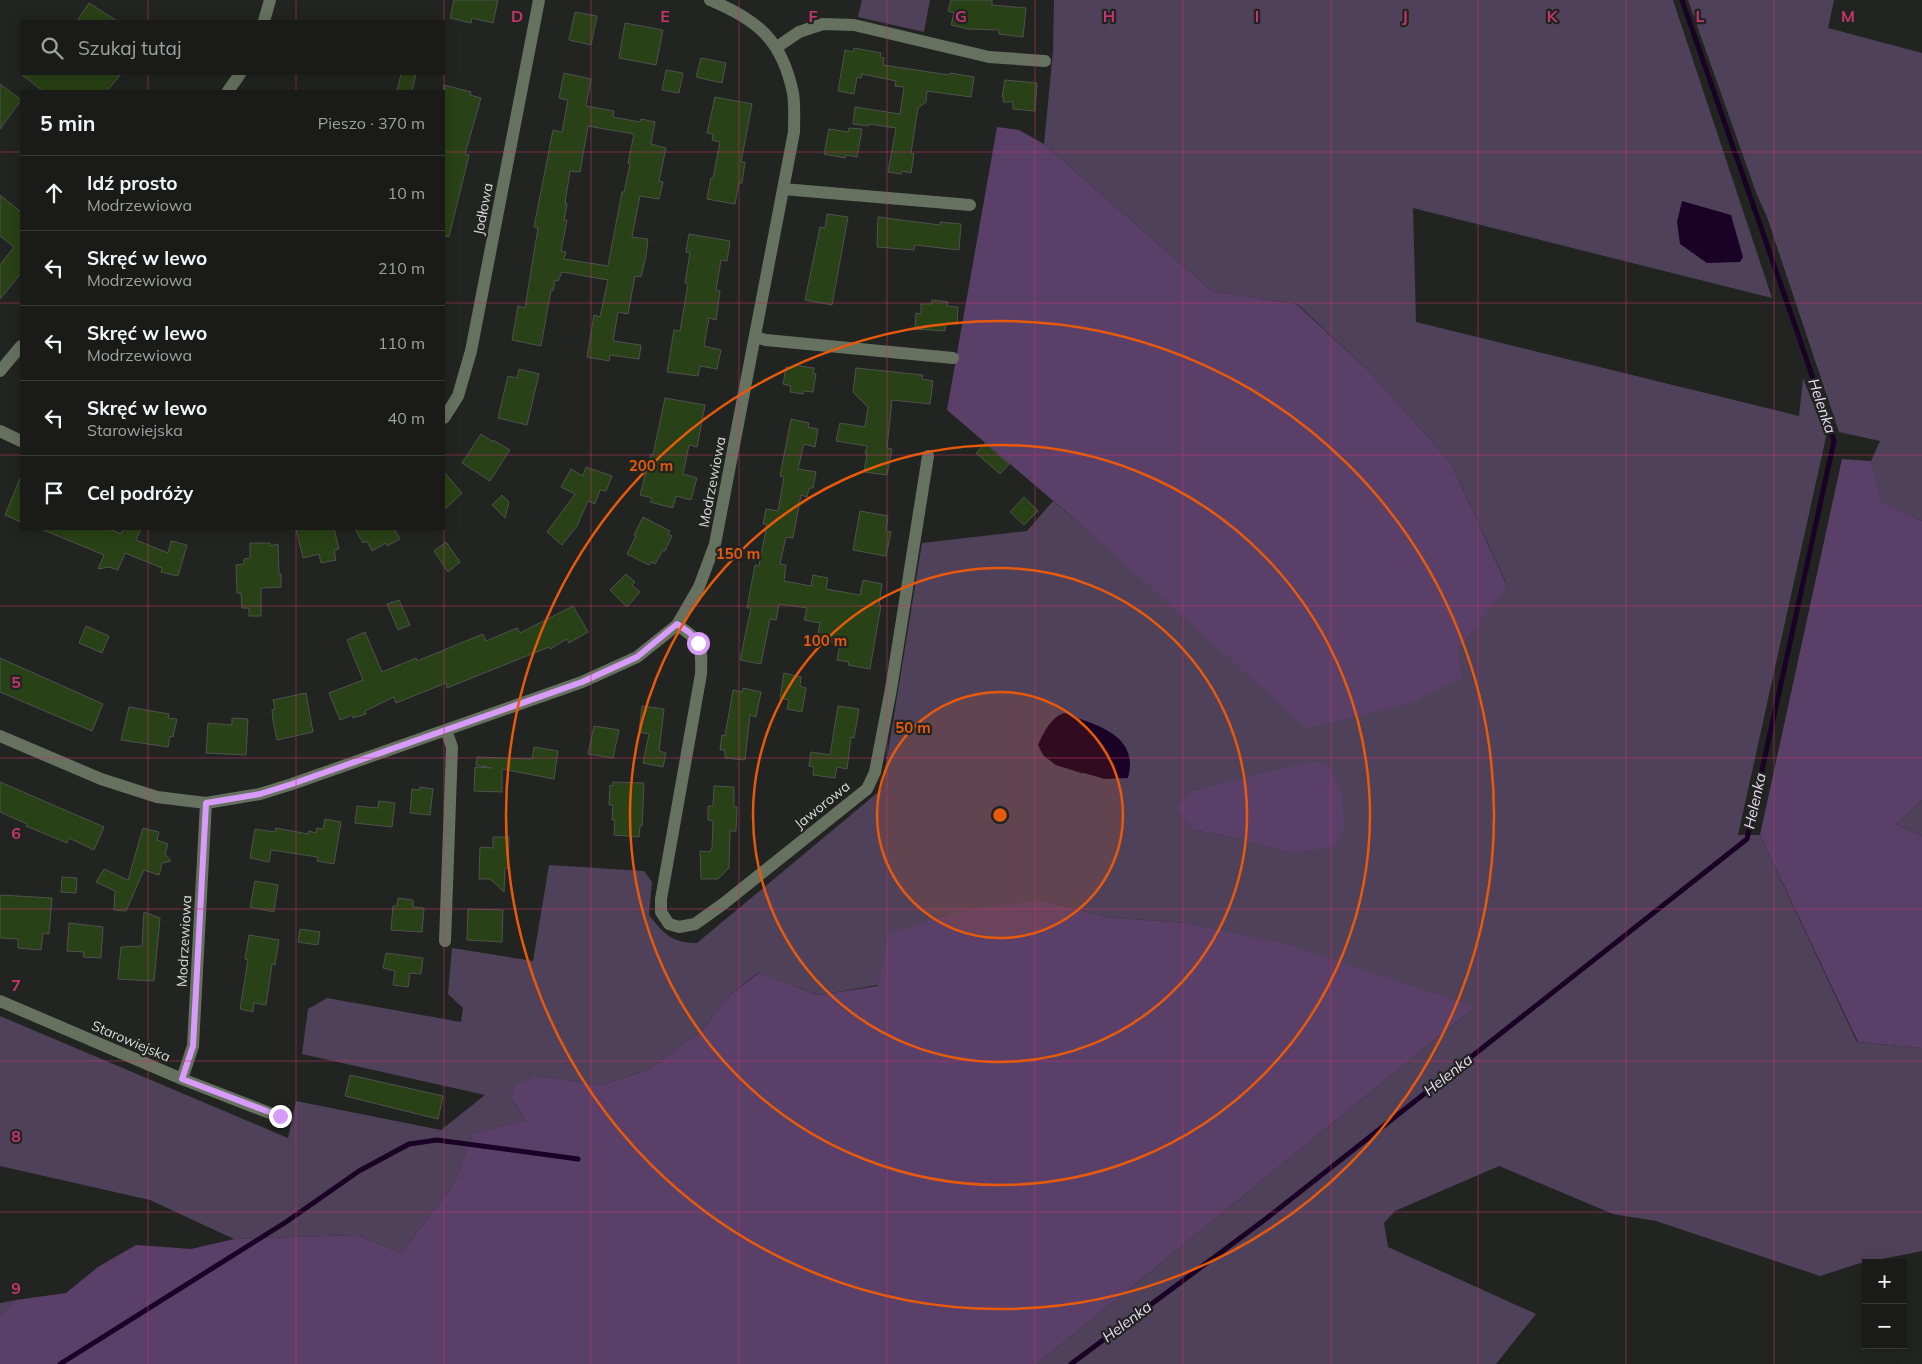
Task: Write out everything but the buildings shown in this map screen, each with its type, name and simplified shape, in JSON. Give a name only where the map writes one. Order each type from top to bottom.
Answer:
[{"type":"street","points":[[264,20],[270,0]]},
{"type":"street","name":"Jodłowa","points":[[445,416],[458,396],[471,351],[540,0]]},
{"type":"street","points":[[710,0],[723,3],[737,11],[765,33],[777,47],[799,32],[823,24],[854,25],[989,57],[1044,61]]},
{"type":"street","name":"Modrzewiowa","points":[[0,736],[101,779],[157,797],[206,803],[260,794],[582,682],[637,657],[677,624],[699,587],[715,544],[794,132],[793,94],[784,61],[777,47]]},
{"type":"street","points":[[229,90],[239,75]]},
{"type":"street","points":[[783,189],[970,205]]},
{"type":"street","points":[[755,337],[766,340],[953,358]]},
{"type":"street","points":[[0,372],[20,347]]},
{"type":"street","points":[[0,431],[20,441]]},
{"type":"street","name":"Jaworowa","points":[[677,624],[690,633],[702,650],[701,674],[661,899],[661,912],[669,924],[679,927],[694,924],[723,904],[867,788],[875,772],[891,689],[928,456]]},
{"type":"street","points":[[445,941],[452,747],[446,730]]},
{"type":"street","name":"Modrzewiowa","points":[[182,1079],[193,1046],[206,803]]},
{"type":"street","name":"Starowiejska","points":[[0,1001],[182,1079],[280,1116]]},
{"type":"shaded area","points":[[862,0],[930,0],[924,32],[858,17]]},
{"type":"shaded area","points":[[1054,0],[1673,0],[1772,298],[1413,208],[1416,322],[1799,416],[1803,378],[1826,437],[1738,835],[1760,835],[1857,1042],[1922,1048],[1922,1251],[1882,1259],[1862,1259],[1862,1263],[1820,1276],[1656,1221],[1613,1214],[1499,1166],[1395,1211],[1384,1223],[1388,1247],[1536,1314],[1496,1364],[1037,1364],[1475,1007],[1186,923],[1106,917],[1041,900],[878,985],[819,995],[758,973],[726,998],[704,1029],[648,1070],[601,1085],[539,1076],[511,1097],[525,1120],[473,1133],[453,1186],[401,1253],[357,1235],[234,1239],[150,1200],[0,1166],[0,1016],[288,1138],[296,1101],[441,1130],[485,1095],[302,1054],[308,1009],[327,998],[461,1022],[463,1008],[448,994],[452,948],[533,961],[549,865],[644,871],[652,882],[649,915],[669,936],[688,943],[697,943],[882,789],[922,543],[1027,531],[1053,501],[1085,528],[1458,651],[1507,585],[1451,463],[1369,371],[1297,304],[1212,291],[1044,144],[1053,51]],"holes":[[[1064,713],[1082,720],[1083,774],[1056,765],[1043,755]],[[1229,782],[1242,839],[1193,830],[1194,790]]]},
{"type":"shaded area","points":[[1688,0],[1834,0],[1828,28],[1922,53],[1922,521],[1879,501],[1871,461],[1880,441],[1839,432],[1767,217],[1757,195]]},
{"type":"shaded area","points":[[997,127],[1019,130],[1044,144],[1212,291],[1296,304],[1369,371],[1451,463],[1507,586],[1458,651],[1461,679],[1405,705],[1307,728],[1085,528],[947,410]]},
{"type":"shaded area","points":[[1682,201],[1731,215],[1743,257],[1740,262],[1707,263],[1680,244],[1677,222]]},
{"type":"shaded area","points":[[1842,459],[1871,461],[1880,501],[1922,521],[1922,800],[1896,824],[1922,836],[1922,1048],[1858,1042],[1760,835]]},
{"type":"shaded area","points":[[1064,713],[1101,727],[1121,741],[1127,751],[1130,763],[1128,778],[1105,779],[1056,765],[1043,755],[1038,745],[1043,735],[1051,722]]},
{"type":"shaded area","points":[[1314,761],[1328,765],[1342,794],[1344,826],[1336,846],[1294,853],[1242,839],[1193,830],[1177,808],[1194,790]]},
{"type":"shaded area","points":[[1922,800],[1922,836],[1896,824]]},
{"type":"shaded area","points":[[1041,900],[1106,917],[1186,923],[1293,946],[1475,1007],[1037,1364],[0,1364],[0,1315],[16,1300],[66,1293],[98,1267],[136,1245],[191,1249],[234,1239],[357,1235],[401,1253],[453,1186],[473,1133],[525,1120],[511,1097],[517,1084],[539,1076],[601,1085],[648,1070],[704,1029],[726,998],[759,973],[818,995],[878,986],[889,934],[962,911]]},
{"type":"shaded area","points":[[16,1300],[0,1315],[0,1303]]},
{"type":"waterway","name":"Helenka","points":[[1071,1364],[1267,1218],[1747,839],[1834,441],[1682,0]]},
{"type":"waterway","points":[[60,1364],[286,1222],[359,1171],[409,1144],[437,1140],[578,1159]]},
{"type":"route","points":[[280,1116],[182,1079],[193,1046],[206,803],[260,794],[292,784],[582,682],[637,657],[677,624],[690,633],[698,643]]}]
